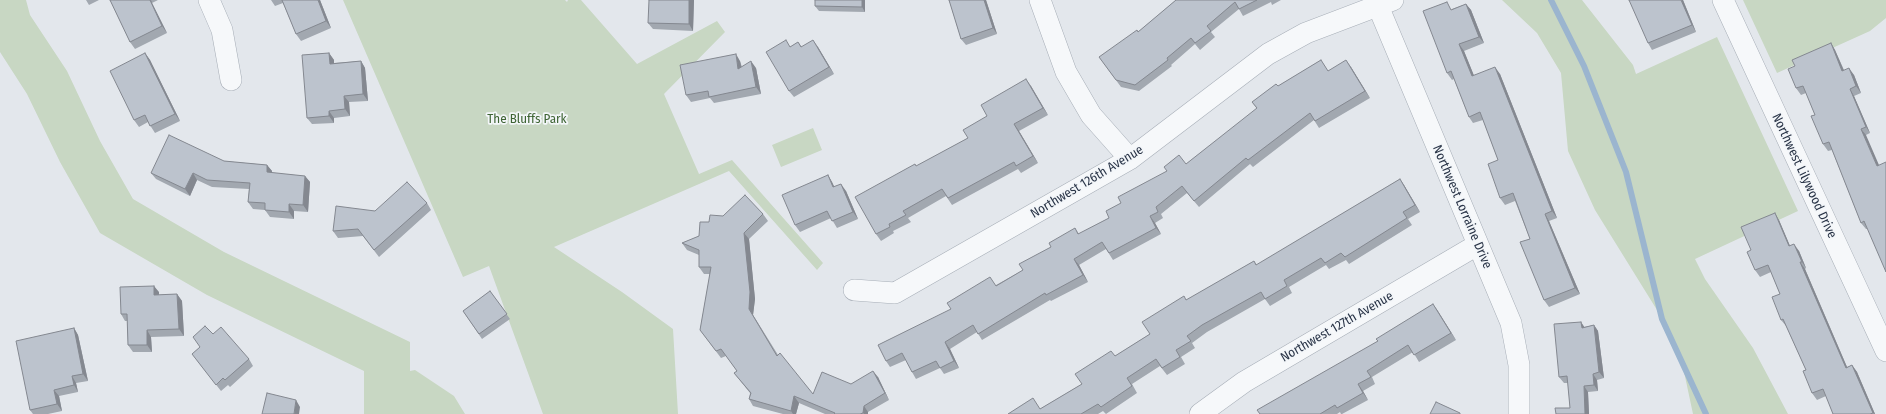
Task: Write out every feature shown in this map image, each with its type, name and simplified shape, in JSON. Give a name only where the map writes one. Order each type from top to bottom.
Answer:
[{"type":"street","points":[[209,0],[222,30],[231,80]]},
{"type":"street","points":[[1040,0],[1066,72],[1091,115],[1130,160]]},
{"type":"street","name":"Northwest Lilywood Drive","points":[[1723,0],[1886,351]]},
{"type":"street","name":"Northwest 126th Avenue","points":[[854,290],[895,293],[1130,160],[1268,54],[1306,33],[1385,3]]},
{"type":"street","name":"Northwest Lorraine Drive","points":[[1385,3],[1477,245],[1511,323],[1519,365],[1519,414]]},
{"type":"street","name":"Northwest 127th Avenue","points":[[1200,414],[1244,382],[1477,245]]},
{"type":"green space","points":[[0,0],[26,0],[30,15],[67,71],[100,141],[133,199],[224,252],[410,342],[410,371],[415,370],[454,396],[465,414],[364,414],[364,371],[207,295],[100,233],[60,162],[27,94],[0,52]]},
{"type":"green space","name":"The Bluffs Park","points":[[343,0],[565,0],[567,2],[568,0],[581,0],[637,64],[717,21],[725,32],[664,94],[699,174],[732,160],[823,263],[817,270],[729,171],[554,247],[622,292],[673,329],[678,414],[543,414],[489,266],[463,277]]},
{"type":"green space","points":[[1502,0],[1582,0],[1633,65],[1636,74],[1717,37],[1798,211],[1695,259],[1705,279],[1753,348],[1788,414],[1693,414],[1683,367],[1657,310],[1595,210],[1568,151],[1561,73],[1537,33]]},
{"type":"green space","points":[[1743,0],[1886,0],[1886,18],[1870,31],[1777,73]]},
{"type":"green space","points":[[813,128],[822,150],[781,167],[772,145]]},
{"type":"building","points":[[110,0],[150,0],[162,26],[130,42]]},
{"type":"building","points":[[282,0],[318,0],[326,21],[296,34]]},
{"type":"building","points":[[649,0],[689,0],[689,24],[648,23]]},
{"type":"building","points":[[815,0],[862,0],[862,7],[815,6]]},
{"type":"building","points":[[949,0],[984,0],[993,28],[961,39]]},
{"type":"building","points":[[1176,0],[1257,0],[1239,9],[1235,2],[1207,26],[1211,31],[1195,43],[1191,38],[1167,58],[1168,60],[1135,85],[1116,80],[1099,57],[1137,30],[1138,32]]},
{"type":"building","points":[[1629,0],[1681,0],[1692,25],[1648,43]]},
{"type":"building","points":[[1447,2],[1451,10],[1466,4],[1479,37],[1459,44],[1472,76],[1495,67],[1552,211],[1545,214],[1575,288],[1544,300],[1520,242],[1530,239],[1513,193],[1500,198],[1488,164],[1498,160],[1480,112],[1469,117],[1451,71],[1447,73],[1423,11]]},
{"type":"building","points":[[786,40],[790,47],[798,42],[801,47],[813,40],[829,67],[789,91],[766,52]]},
{"type":"building","points":[[1831,43],[1842,71],[1849,68],[1856,86],[1850,89],[1866,127],[1861,129],[1877,166],[1886,162],[1886,272],[1864,221],[1861,223],[1829,142],[1823,144],[1811,116],[1815,115],[1803,86],[1796,88],[1788,69],[1795,66],[1792,60]]},
{"type":"building","points":[[145,53],[175,114],[150,126],[145,115],[134,120],[110,71]]},
{"type":"building","points":[[329,53],[330,64],[361,61],[363,94],[344,96],[345,109],[329,111],[329,116],[307,118],[302,55]]},
{"type":"building","points":[[736,54],[738,69],[751,61],[756,87],[709,97],[708,91],[686,95],[680,65]]},
{"type":"building","points":[[1321,60],[1328,71],[1346,60],[1365,91],[1315,121],[1310,113],[1248,160],[1246,158],[1194,201],[1182,186],[1156,207],[1158,212],[1150,216],[1156,228],[1109,253],[1102,242],[1074,259],[1083,275],[1046,295],[1045,293],[978,334],[973,325],[945,342],[954,361],[940,368],[936,361],[912,372],[902,353],[886,361],[878,345],[951,309],[947,303],[990,277],[996,286],[1023,270],[1019,264],[1051,247],[1049,243],[1075,228],[1078,234],[1109,218],[1106,211],[1121,203],[1118,197],[1167,171],[1164,167],[1179,155],[1186,164],[1257,108],[1252,102],[1276,84],[1278,86]]},
{"type":"building","points":[[1026,79],[1043,108],[1014,124],[1033,156],[1016,166],[1014,162],[948,198],[942,189],[903,211],[906,215],[889,224],[890,227],[876,234],[855,197],[915,164],[916,166],[968,138],[963,130],[987,116],[981,105]]},
{"type":"building","points":[[169,135],[224,161],[267,165],[267,172],[305,176],[303,205],[289,204],[289,212],[265,210],[265,203],[248,202],[250,183],[207,180],[193,173],[185,189],[151,173]]},
{"type":"building","points":[[828,175],[833,187],[841,184],[853,212],[832,221],[827,211],[795,225],[782,195]]},
{"type":"building","points":[[1400,179],[1415,205],[1403,212],[1407,218],[1345,257],[1341,253],[1325,263],[1321,258],[1284,280],[1287,286],[1265,299],[1261,292],[1202,325],[1187,336],[1191,341],[1176,350],[1180,357],[1162,368],[1156,359],[1127,378],[1132,386],[1101,407],[1098,404],[1081,414],[1008,414],[1033,398],[1040,409],[1082,384],[1075,374],[1111,351],[1115,356],[1150,334],[1142,322],[1184,296],[1186,300],[1254,261],[1256,265]]},
{"type":"building","points":[[407,182],[427,203],[374,250],[358,229],[333,231],[336,206],[375,211]]},
{"type":"building","points":[[745,195],[763,214],[744,233],[750,292],[749,309],[777,356],[780,353],[813,394],[822,372],[851,384],[873,371],[885,393],[864,406],[863,413],[834,414],[835,413],[794,396],[791,411],[749,399],[751,393],[734,373],[737,371],[721,349],[716,351],[700,330],[711,267],[699,267],[699,250],[682,243],[699,236],[700,222],[709,222],[710,215],[723,216]]},
{"type":"building","points":[[1775,213],[1789,246],[1794,244],[1802,262],[1800,262],[1846,368],[1852,365],[1873,413],[1833,414],[1823,389],[1812,393],[1803,371],[1806,370],[1783,319],[1781,320],[1772,297],[1780,294],[1768,265],[1755,270],[1747,252],[1751,250],[1741,227]]},
{"type":"building","points":[[154,286],[154,295],[177,294],[179,329],[147,330],[147,345],[128,345],[127,314],[121,314],[120,287]]},
{"type":"building","points":[[490,291],[507,314],[479,334],[463,311]]},
{"type":"building","points":[[1433,304],[1451,333],[1414,355],[1408,345],[1367,371],[1371,377],[1358,384],[1363,393],[1337,408],[1335,405],[1320,414],[1260,414],[1257,410],[1378,341],[1376,339]]},
{"type":"building","points":[[1581,322],[1582,328],[1594,325],[1599,372],[1593,374],[1594,385],[1584,386],[1585,414],[1556,414],[1555,408],[1570,408],[1567,376],[1559,377],[1554,324]]},
{"type":"building","points":[[205,326],[213,334],[221,327],[249,359],[225,380],[223,378],[216,385],[192,354],[200,347],[193,337]]},
{"type":"building","points":[[74,328],[83,374],[72,376],[74,385],[54,390],[57,404],[30,410],[16,341]]},
{"type":"building","points":[[267,393],[296,400],[294,414],[262,414]]},
{"type":"building","points":[[1436,402],[1460,413],[1460,414],[1430,414]]},
{"type":"waterway","points":[[1551,0],[1584,66],[1626,172],[1662,319],[1706,414]]}]
